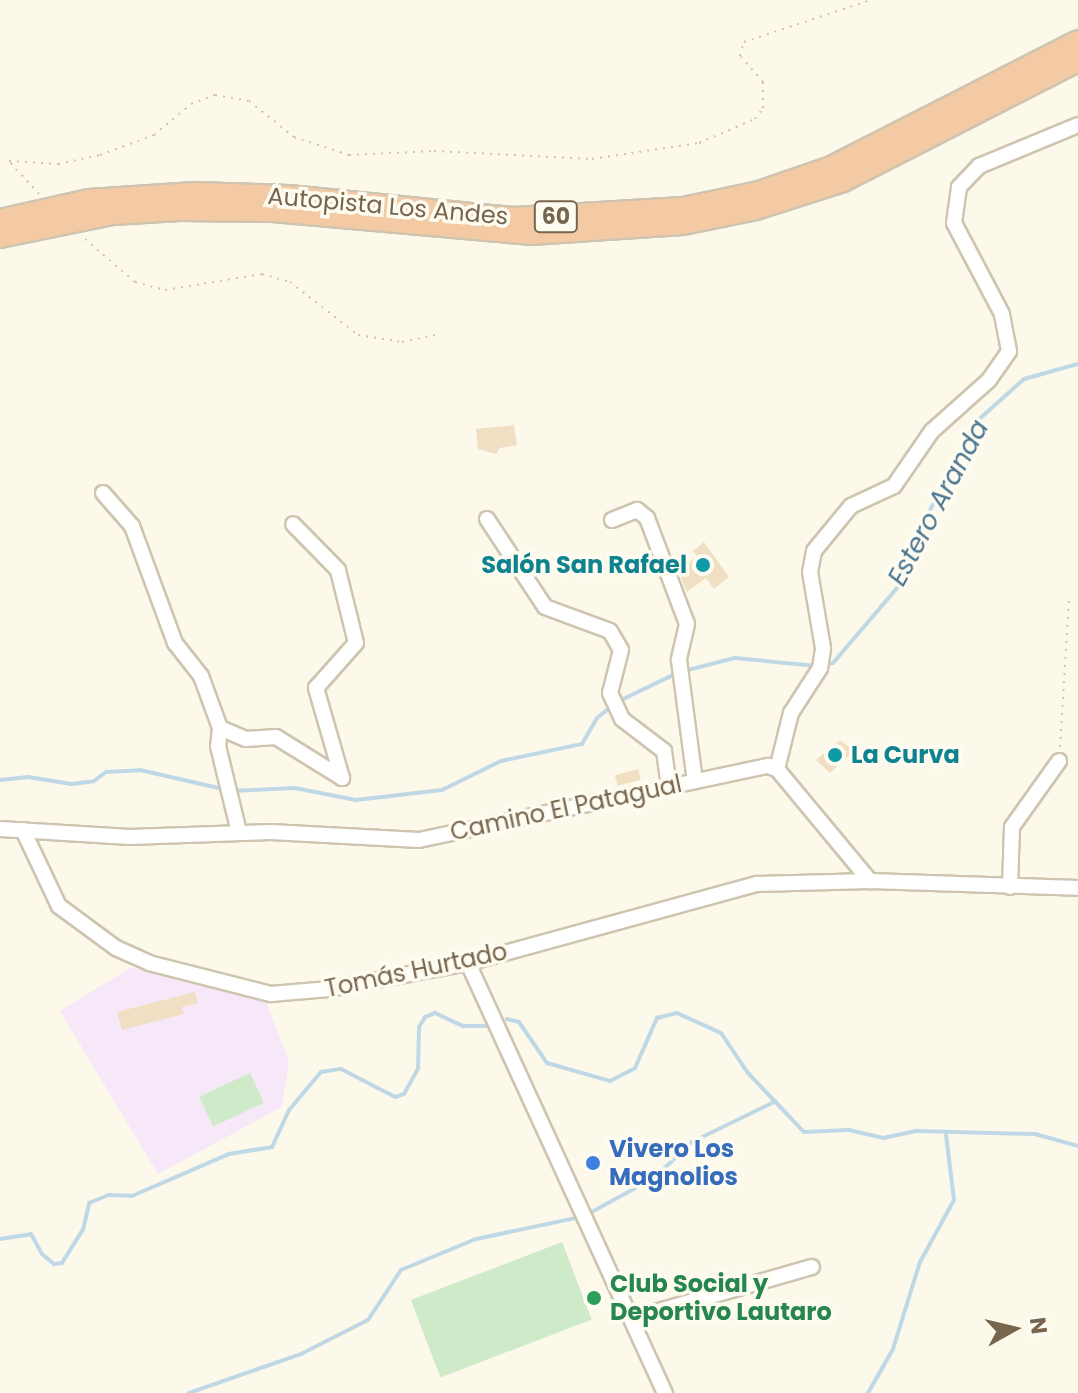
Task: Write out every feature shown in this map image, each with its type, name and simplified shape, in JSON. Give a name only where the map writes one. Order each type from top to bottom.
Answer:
[{"type":"highway","name":"Autopista Los Andes","points":[[0,220],[89,200],[195,193],[289,196],[514,218],[683,208],[759,192],[831,167],[1078,41]]},
{"type":"highway","name":"Autopista Los Andes","points":[[0,237],[101,216],[179,210],[301,213],[521,234],[591,233],[696,222],[779,203],[843,181],[1078,61]]},
{"type":"street","points":[[1078,125],[971,172],[953,205],[961,240],[1002,314],[1009,351],[989,380],[932,431],[894,486],[851,506],[814,551],[810,572],[823,648],[820,668],[791,713],[777,769],[870,881],[1078,888]]},
{"type":"street","points":[[103,493],[132,526],[175,643],[201,676],[220,728],[218,746],[239,832]]},
{"type":"street","points":[[612,520],[637,510],[647,518],[687,624],[679,660],[695,781]]},
{"type":"street","points":[[487,519],[545,607],[610,631],[621,650],[610,693],[622,719],[664,751],[669,785]]},
{"type":"street","points":[[220,728],[246,739],[276,737],[342,778],[316,688],[356,643],[338,570],[293,524]]},
{"type":"street","points":[[1010,887],[1012,827],[1059,761]]},
{"type":"street","name":"Camino El Patagual","points":[[0,829],[130,837],[239,832],[419,840],[669,785],[777,769]]},
{"type":"street","name":"Tomás Hurtado","points":[[23,830],[66,914],[116,948],[149,963],[285,994],[468,963],[757,884],[870,881]]},
{"type":"street","points":[[468,963],[634,1318],[665,1393]]},
{"type":"street","points":[[634,1318],[812,1267]]},
{"type":"path","points":[[40,195],[9,161],[58,164],[100,155],[154,135],[191,104],[215,95],[249,101],[294,137],[349,155],[434,151],[592,159],[686,146],[723,136],[760,114],[765,89],[760,75],[741,58],[744,42],[871,0]]},
{"type":"path","points":[[85,239],[135,282],[165,290],[262,274],[290,282],[358,335],[402,342],[440,334]]},
{"type":"path","points":[[1059,761],[1069,600]]},
{"type":"shaded area","points":[[132,967],[267,1003],[289,1062],[282,1107],[158,1174],[60,1011]]},
{"type":"green space","points":[[250,1073],[264,1103],[213,1127],[199,1097]]},
{"type":"green space","points":[[562,1242],[592,1319],[441,1378],[411,1300]]},
{"type":"building","points":[[514,425],[517,445],[500,448],[496,454],[478,449],[476,429]]},
{"type":"building","name":"Salón San Rafael","points":[[704,542],[729,577],[714,589],[706,578],[687,592],[678,571],[697,556],[693,551]]},
{"type":"building","name":"La Curva","points":[[840,740],[854,751],[830,773],[816,760]]},
{"type":"building","points":[[638,769],[641,780],[618,786],[615,775]]},
{"type":"building","points":[[195,992],[198,1003],[182,1007],[184,1014],[122,1030],[117,1012]]},
{"type":"waterway","name":"Estero Aranda","points":[[825,664],[833,663],[903,581],[926,518],[976,422],[1024,379],[1078,364]]},
{"type":"waterway","name":"Estero Aranda","points":[[684,671],[735,658],[817,666]]},
{"type":"waterway","name":"Estero Aranda","points":[[619,701],[675,674]]},
{"type":"waterway","name":"Estero Aranda","points":[[232,791],[295,788],[356,800],[442,790],[501,761],[582,744],[597,718],[612,706]]},
{"type":"waterway","name":"Estero Aranda","points":[[0,780],[28,777],[71,784],[94,781],[106,772],[140,770],[223,789]]},
{"type":"waterway","points":[[0,1239],[31,1234],[42,1254],[54,1264],[62,1263],[83,1230],[89,1203],[109,1195],[132,1196],[229,1154],[272,1147],[289,1110],[321,1072],[341,1069],[395,1097],[404,1094],[418,1069],[419,1027],[425,1017],[435,1013],[463,1026],[489,1026]]},
{"type":"waterway","points":[[507,1019],[519,1022],[547,1063],[610,1081],[635,1068],[657,1018],[677,1013],[721,1033],[748,1073],[804,1132],[849,1130],[883,1138],[917,1131],[1035,1134],[1078,1146]]},
{"type":"waterway","points":[[588,1214],[654,1178],[692,1142],[776,1101]]},
{"type":"waterway","points":[[868,1393],[893,1349],[920,1262],[954,1200],[946,1135]]},
{"type":"waterway","points":[[189,1393],[301,1354],[368,1320],[401,1270],[476,1239],[580,1217]]},
{"type":"place","name":"Salón San Rafael","points":[[703,565]]},
{"type":"place","name":"La Curva","points":[[835,755]]},
{"type":"place","name":"Vivero Los Magnolios","points":[[593,1163]]},
{"type":"place","name":"Club Social y Deportivo Lautaro","points":[[594,1298]]}]
